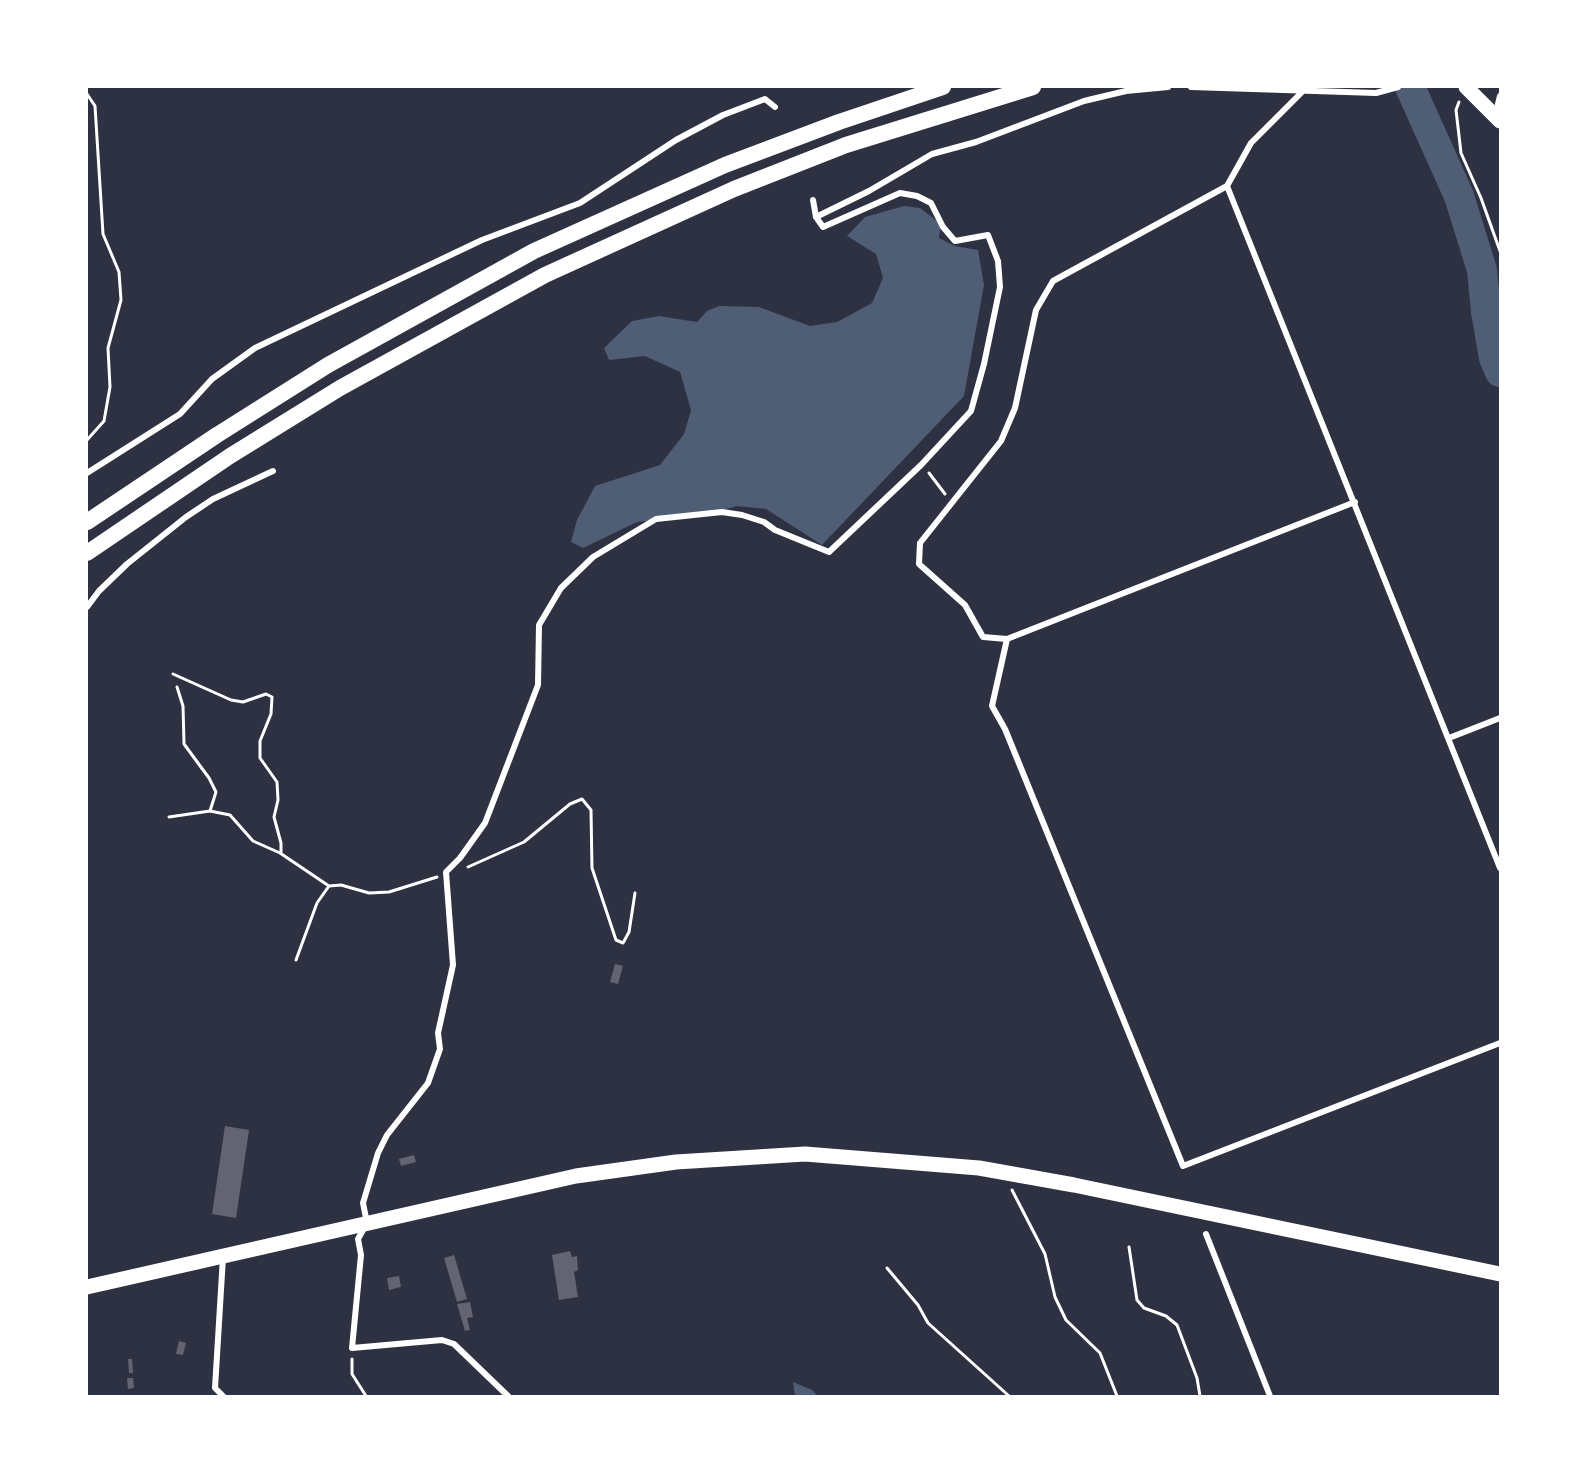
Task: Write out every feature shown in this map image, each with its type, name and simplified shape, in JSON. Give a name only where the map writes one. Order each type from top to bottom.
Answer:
[{"type":"highway","points":[[87,522],[217,435],[328,365],[534,251],[724,165],[839,122],[943,87]]},
{"type":"highway","points":[[87,553],[230,456],[340,388],[545,275],[648,226],[846,145],[1033,87]]},
{"type":"main road","points":[[1466,87],[1498,118]]},
{"type":"main road","points":[[87,1287],[576,1176],[676,1162],[805,1154],[979,1168],[1074,1185],[1500,1274]]},
{"type":"street","points":[[816,217],[870,191],[932,154],[976,142],[1084,101],[1126,91],[1168,87]]},
{"type":"street","points":[[1191,87],[1376,93],[1398,87]]},
{"type":"street","points":[[1303,89],[1251,143],[1227,186],[1053,281],[1036,310],[1015,408],[1001,441],[920,543],[918,564],[965,605],[983,637],[1007,639],[1355,502]]},
{"type":"street","points":[[1498,118],[1500,96]]},
{"type":"street","points":[[87,473],[180,414],[212,379],[255,348],[482,240],[580,203],[676,140],[723,115],[765,99],[775,107]]},
{"type":"street","points":[[1227,186],[1500,868]]},
{"type":"street","points":[[508,1396],[454,1344],[442,1340],[352,1348],[361,1255],[358,1239],[367,1223],[363,1203],[378,1153],[387,1135],[428,1083],[440,1049],[438,1033],[453,965],[446,872],[460,858],[485,823],[538,685],[539,625],[561,588],[593,557],[656,519],[722,512],[742,515],[764,522],[775,530],[829,552],[921,465],[971,411],[984,364],[1000,287],[998,261],[992,240],[988,235],[955,241],[943,227],[931,203],[917,196],[900,194],[823,227],[816,217],[813,200]]},
{"type":"street","points":[[87,607],[99,591],[127,564],[186,517],[213,499],[273,471]]},
{"type":"street","points":[[1007,639],[992,706],[1009,740],[1183,1166],[1500,1043]]},
{"type":"street","points":[[1449,738],[1500,718]]},
{"type":"street","points":[[1206,1234],[1270,1396]]},
{"type":"street","points":[[223,1256],[215,1388],[223,1396]]},
{"type":"path","points":[[1466,87],[1456,110],[1461,153],[1481,198],[1500,251]]},
{"type":"path","points":[[87,94],[95,106],[103,234],[119,272],[121,300],[108,348],[110,387],[104,421],[87,440]]},
{"type":"path","points":[[921,465],[952,502]]},
{"type":"path","points":[[173,674],[231,700],[243,702],[266,694],[272,698],[271,714],[260,741],[260,758],[278,782],[278,800],[274,817],[281,843],[280,853]]},
{"type":"path","points":[[177,687],[183,705],[184,744],[216,792],[210,811]]},
{"type":"path","points":[[169,817],[210,811],[230,815],[253,841],[280,853],[329,886],[340,885],[369,893],[389,892],[428,881],[446,872],[463,869],[524,842],[570,804],[582,799],[591,810],[592,867],[616,940],[623,943],[629,932],[634,893]]},
{"type":"path","points":[[296,960],[317,903],[329,886]]},
{"type":"path","points":[[1011,1188],[1045,1254],[1055,1297],[1066,1320],[1100,1353],[1117,1396]]},
{"type":"path","points":[[1129,1247],[1137,1300],[1144,1308],[1166,1316],[1177,1325],[1197,1378],[1200,1396]]},
{"type":"path","points":[[887,1268],[918,1305],[928,1323],[1009,1396]]},
{"type":"path","points":[[352,1348],[352,1374],[366,1396]]},
{"type":"water","points":[[904,206],[920,208],[941,224],[939,238],[955,246],[978,250],[984,285],[964,396],[822,545],[766,509],[737,506],[713,513],[637,522],[583,548],[571,542],[577,520],[595,486],[660,465],[684,434],[691,410],[680,372],[645,356],[609,360],[604,348],[632,321],[659,316],[697,322],[707,311],[719,306],[759,307],[810,326],[837,322],[872,303],[883,278],[876,254],[847,236],[865,217]]},
{"type":"water","points":[[793,1382],[812,1390],[818,1396],[795,1396]]},
{"type":"building","points":[[615,964],[623,966],[618,984],[610,982]]},
{"type":"building","points":[[225,1126],[249,1130],[236,1218],[212,1214]]},
{"type":"building","points":[[414,1155],[416,1162],[401,1166],[399,1159]]},
{"type":"building","points":[[570,1251],[572,1257],[577,1256],[578,1270],[574,1272],[578,1297],[559,1300],[552,1255]]},
{"type":"building","points":[[454,1255],[467,1299],[457,1302],[444,1258]]},
{"type":"building","points":[[399,1276],[401,1287],[389,1290],[387,1278]]},
{"type":"building","points":[[470,1302],[473,1317],[467,1318],[470,1330],[465,1331],[457,1304]]},
{"type":"building","points":[[179,1341],[186,1343],[183,1355],[176,1354]]},
{"type":"building","points":[[128,1359],[132,1359],[133,1373],[129,1373]]},
{"type":"building","points":[[127,1378],[133,1378],[134,1388],[128,1389]]},
{"type":"waterway","points":[[1410,87],[1459,196],[1482,270],[1494,358],[1500,372]]}]
